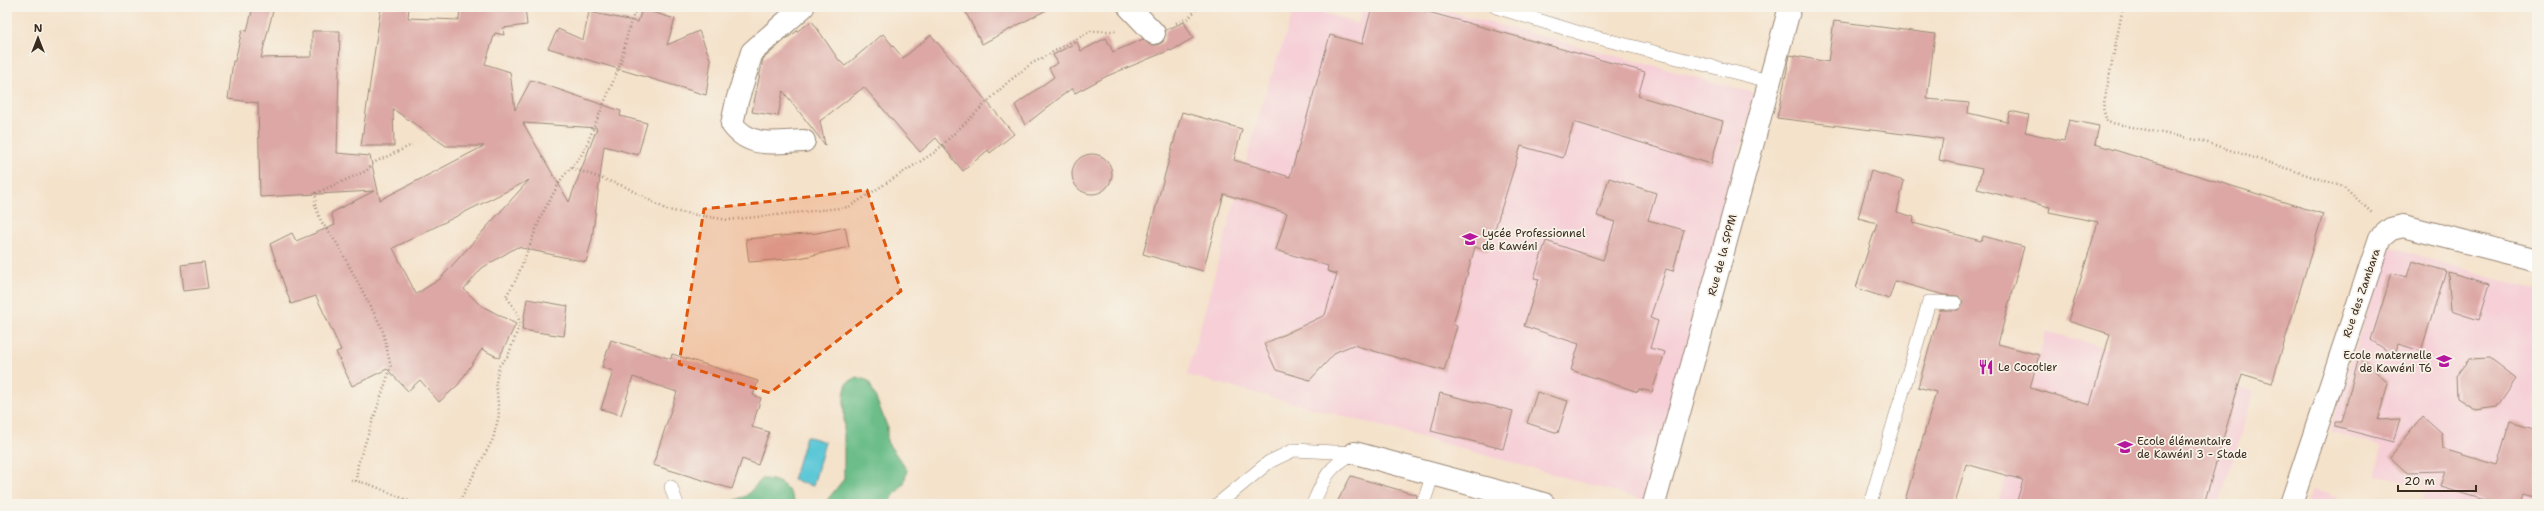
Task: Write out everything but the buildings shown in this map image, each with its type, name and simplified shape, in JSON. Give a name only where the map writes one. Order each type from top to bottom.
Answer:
[{"type":"street","points":[[803,7],[752,52],[737,101],[732,124],[740,135],[760,143],[804,141]]},
{"type":"street","points":[[1129,7],[1154,33]]},
{"type":"street","name":"Rue de la SPPM","points":[[1654,504],[1769,81],[1786,8]]},
{"type":"street","points":[[2391,229],[2403,226],[2537,260]]},
{"type":"street","name":"Rue des Zambara","points":[[2291,504],[2378,243],[2380,238],[2391,229]]},
{"type":"street","points":[[1355,453],[1544,504]]},
{"type":"lane","points":[[1496,7],[1583,34],[1769,81]]},
{"type":"lane","points":[[1870,504],[1929,302],[1955,303]]},
{"type":"lane","points":[[1218,504],[1269,462],[1294,450],[1355,453]]},
{"type":"lane","points":[[1313,504],[1326,474],[1339,461],[1355,453]]},
{"type":"lane","points":[[1423,504],[1433,474]]},
{"type":"lane","points":[[671,487],[677,504]]},
{"type":"path","points":[[458,504],[493,439],[499,415],[496,382],[499,366],[508,356],[520,324],[517,312],[506,296],[516,280],[542,214],[562,178],[572,168],[589,139],[620,65],[630,24],[637,7]]},
{"type":"path","points":[[572,168],[626,186],[667,210],[728,220],[849,207],[935,152],[1008,82],[1031,64],[1091,31],[1154,33],[1189,18],[1198,7]]},
{"type":"path","points":[[2123,7],[2103,108],[2107,122],[2202,141],[2344,187],[2391,229]]},
{"type":"path","points":[[356,481],[358,464],[391,367],[382,328],[338,245],[322,221],[315,205],[316,193],[366,171],[375,162],[412,145]]},
{"type":"path","points":[[351,480],[416,504]]},
{"type":"highlighted area","points":[[867,190],[901,291],[770,393],[679,364],[704,209]]},
{"type":"shaded area","name":"Lycée Professionnel de Kawéni","points":[[1295,7],[1307,7],[1358,24],[1363,7],[1431,7],[1755,93],[1645,500],[1403,432],[1187,375],[1262,103]]},
{"type":"shaded area","name":"Ecole maternelle de Kawéni T6","points":[[2388,246],[2537,291],[2537,504],[2366,504],[2379,495],[2422,501],[2426,487],[2375,475],[2382,447],[2329,431]]},
{"type":"shaded area","name":"Ecole élémentaire de Kawéni 3 - Stade","points":[[2046,331],[2254,391],[2219,504],[1998,504]]},
{"type":"shaded area","points":[[2312,489],[2356,504],[2307,504]]},
{"type":"green space","points":[[857,377],[869,381],[887,426],[887,442],[907,470],[904,483],[887,504],[824,504],[844,479],[844,395],[847,383]]},
{"type":"green space","points":[[762,479],[769,479],[779,482],[787,489],[796,504],[726,504],[746,496]]},
{"type":"water","points":[[806,436],[825,442],[813,486],[793,480]]},
{"type":"place","name":"Lycée Professionnel de Kawéni","points":[[1470,239]]},
{"type":"place","name":"Ecole maternelle de Kawéni T6","points":[[2444,361]]},
{"type":"place","name":"Le Cocotier","points":[[1986,367]]},
{"type":"place","name":"Ecole élémentaire de Kawéni 3 - Stade","points":[[2125,447]]}]
